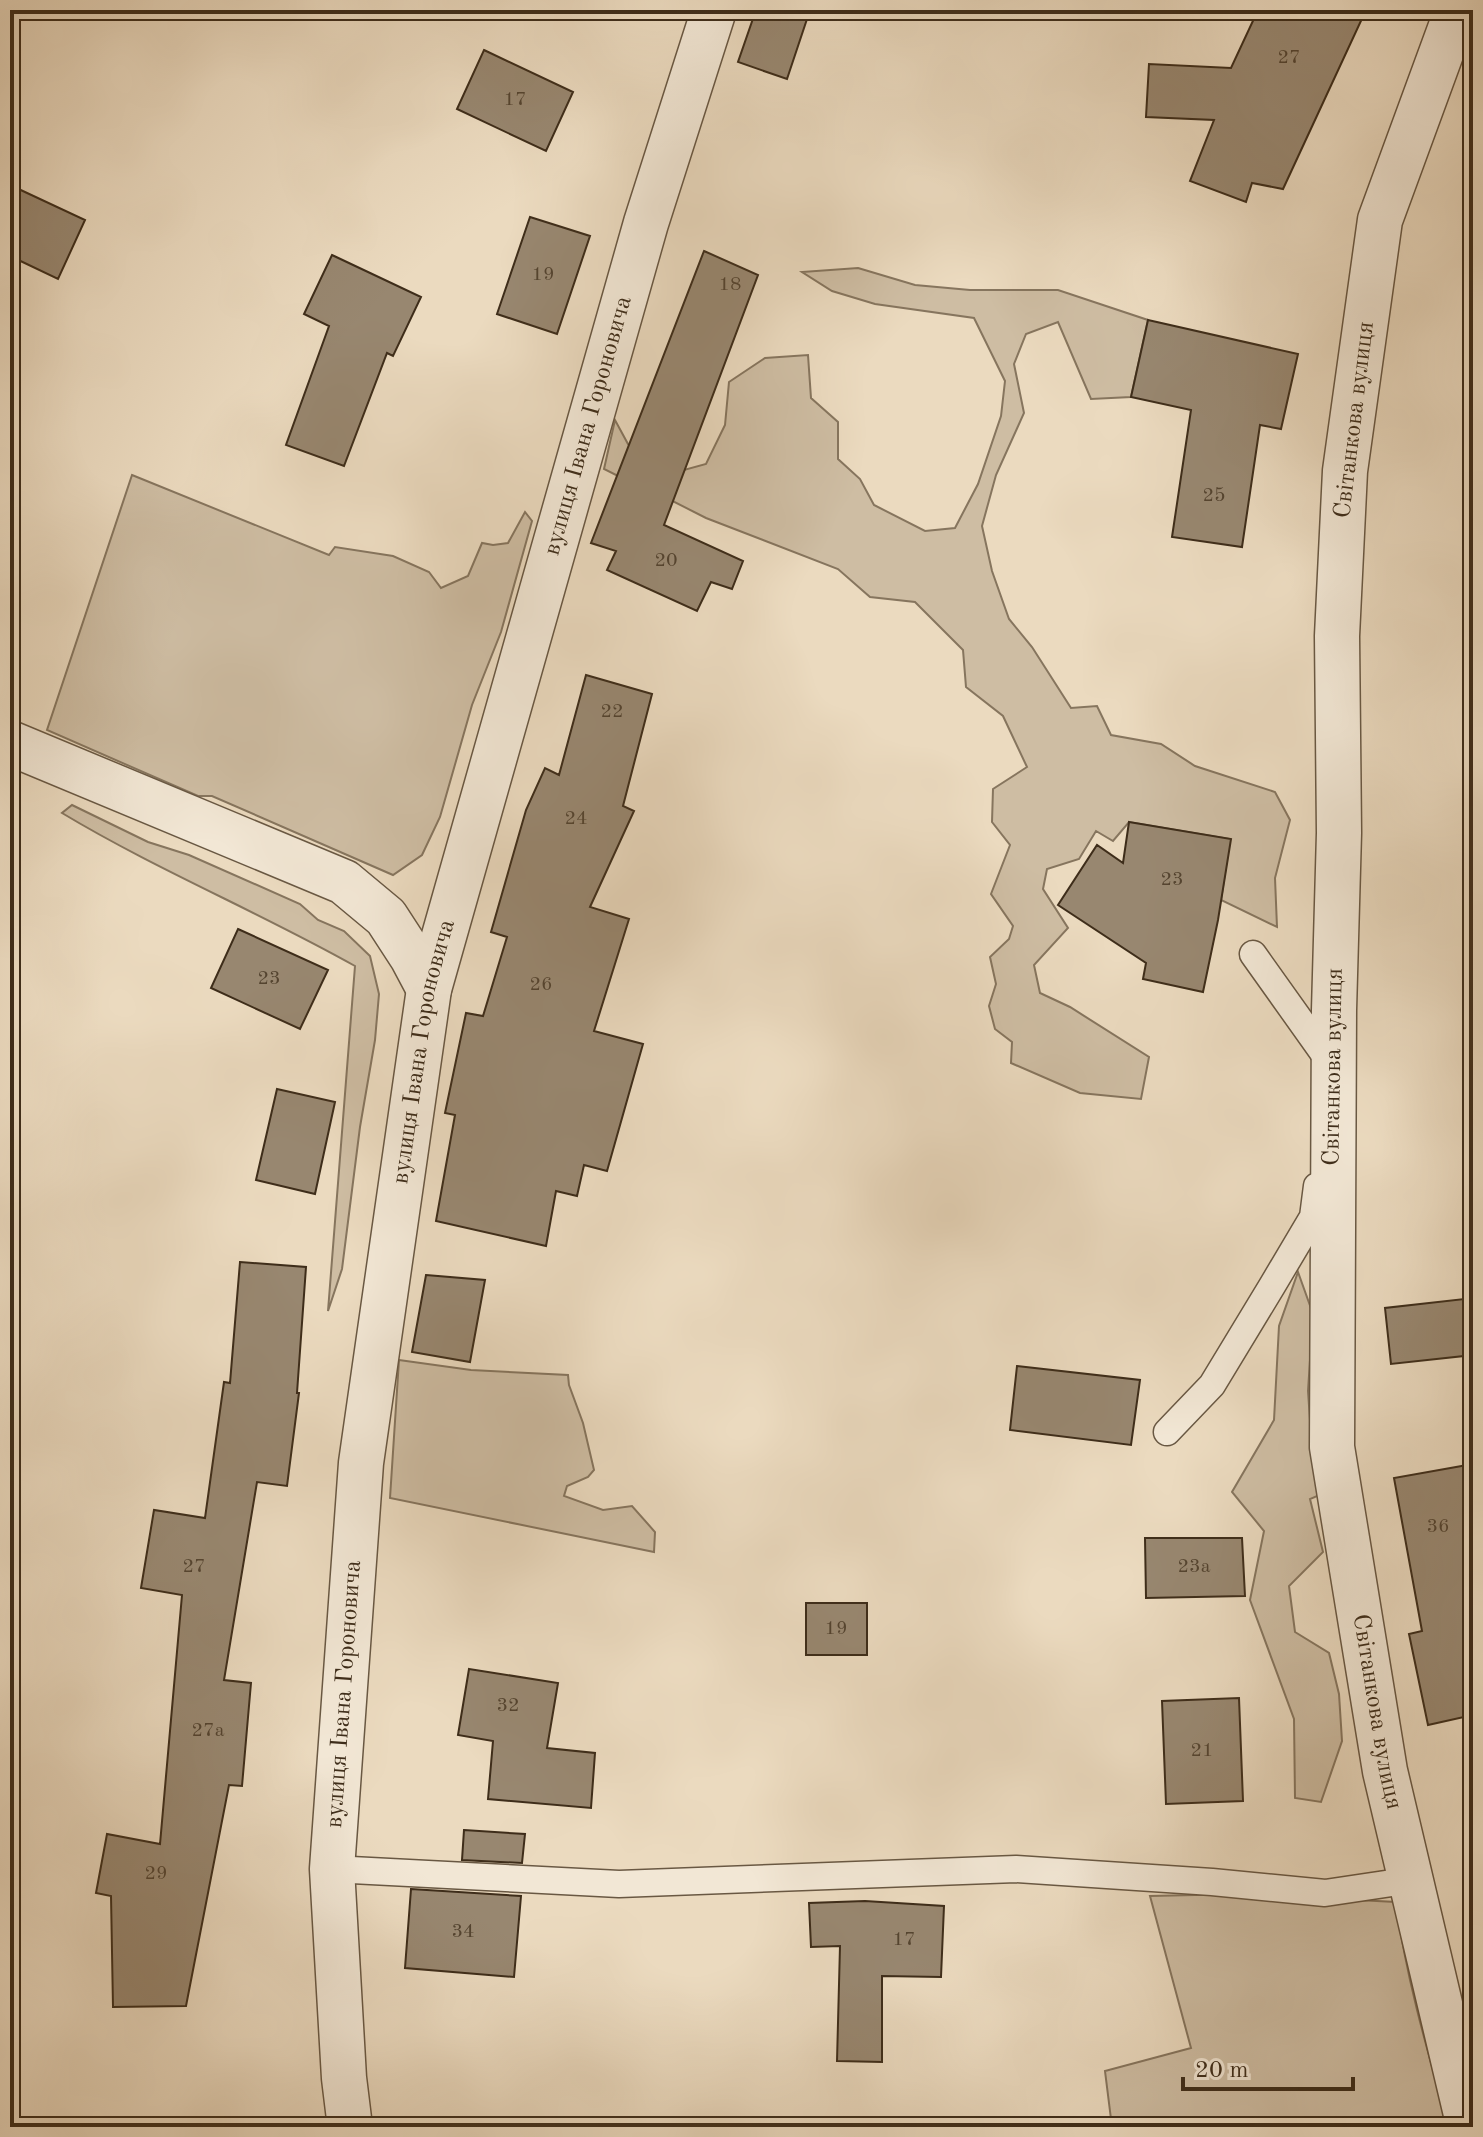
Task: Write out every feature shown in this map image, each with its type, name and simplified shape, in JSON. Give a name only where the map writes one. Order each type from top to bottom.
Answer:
[{"type":"street","name":"вулиця Івана Гороновича","points":[[350,2127],[344,2078],[332,1869],[361,1463],[429,989],[646,223],[714,10]]},
{"type":"street","name":"Світанкова вулиця","points":[[1457,10],[1380,220],[1345,471],[1337,636],[1339,833],[1332,1447],[1385,1771],[1470,2118]]},
{"type":"street","points":[[10,743],[344,882],[386,917],[429,989]]},
{"type":"lane","points":[[1167,1432],[1212,1385],[1313,1217],[1334,1067],[1253,954]]},
{"type":"lane","points":[[332,1869],[619,1884],[1016,1869],[1325,1893],[1412,1880]]},
{"type":"shaded area","points":[[858,268],[915,285],[970,290],[1058,290],[1148,320],[1131,397],[1091,399],[1058,322],[1026,334],[1014,364],[1024,413],[996,475],[982,526],[992,571],[1009,619],[1032,647],[1071,708],[1097,706],[1111,735],[1161,744],[1195,766],[1275,792],[1290,820],[1275,878],[1277,927],[1221,900],[1230,839],[1129,822],[1113,841],[1096,831],[1079,859],[1047,869],[1043,889],[1068,928],[1034,965],[1040,993],[1070,1007],[1149,1057],[1141,1099],[1080,1093],[1011,1063],[1012,1042],[995,1029],[989,1006],[996,984],[990,957],[1009,939],[1013,926],[991,894],[1010,845],[992,822],[993,789],[1027,767],[1003,716],[966,687],[963,650],[915,602],[870,597],[838,569],[706,518],[604,469],[615,420],[628,444],[666,475],[706,464],[725,425],[729,382],[765,358],[808,355],[811,398],[838,422],[838,459],[860,479],[874,505],[925,531],[955,528],[978,484],[1001,416],[1005,381],[974,318],[875,304],[832,291],[802,272]]},
{"type":"shaded area","points":[[132,475],[329,555],[335,547],[393,556],[429,572],[441,588],[468,576],[482,543],[508,543],[525,512],[532,521],[501,632],[472,705],[440,817],[422,855],[393,875],[212,796],[198,796],[47,730]]},
{"type":"shaded area","points":[[72,805],[148,842],[189,855],[300,904],[318,920],[344,931],[370,956],[379,994],[375,1040],[360,1127],[342,1269],[328,1311],[355,966],[62,813]]},
{"type":"shaded area","points":[[1298,1272],[1313,1314],[1308,1391],[1312,1449],[1322,1494],[1310,1499],[1323,1552],[1289,1586],[1295,1632],[1329,1653],[1339,1694],[1342,1741],[1321,1802],[1295,1798],[1294,1719],[1250,1600],[1264,1531],[1232,1492],[1274,1420],[1279,1326]]},
{"type":"shaded area","points":[[399,1360],[471,1370],[568,1375],[594,1470],[588,1477],[567,1486],[564,1496],[603,1510],[632,1506],[655,1532],[654,1552],[390,1498]]},
{"type":"shaded area","points":[[1240,1894],[1396,1902],[1412,1987],[1449,2127],[1112,2127],[1105,2071],[1191,2048],[1150,1896]]},
{"type":"building","points":[[756,10],[810,10],[787,79],[738,62]]},
{"type":"building","points":[[1258,10],[1366,10],[1283,189],[1252,183],[1246,202],[1190,181],[1214,120],[1146,117],[1149,64],[1231,68]]},
{"type":"building","points":[[484,50],[573,92],[546,151],[457,109]]},
{"type":"building","points":[[10,185],[85,220],[58,279],[10,256]]},
{"type":"building","points":[[530,217],[590,236],[557,334],[497,314]]},
{"type":"building","points":[[704,251],[758,275],[664,525],[743,561],[732,589],[711,582],[697,611],[607,570],[616,551],[591,543]]},
{"type":"building","points":[[332,255],[421,297],[393,356],[387,353],[344,466],[286,445],[329,326],[304,314]]},
{"type":"building","points":[[1148,320],[1298,354],[1281,429],[1260,425],[1242,547],[1172,537],[1191,410],[1131,397]]},
{"type":"building","points":[[586,675],[652,694],[623,806],[634,811],[590,907],[629,919],[594,1031],[643,1044],[607,1171],[584,1165],[577,1196],[556,1191],[546,1246],[436,1221],[455,1115],[445,1113],[466,1013],[483,1016],[507,937],[491,932],[526,810],[545,768],[559,775]]},
{"type":"building","points":[[1129,822],[1231,839],[1203,992],[1143,979],[1146,963],[1058,905],[1097,845],[1123,863]]},
{"type":"building","points":[[238,929],[328,970],[300,1029],[211,988]]},
{"type":"building","points":[[277,1089],[335,1102],[315,1194],[256,1180]]},
{"type":"building","points":[[240,1262],[306,1267],[299,1393],[287,1486],[257,1482],[224,1680],[251,1683],[242,1786],[229,1785],[186,2006],[113,2007],[111,1896],[96,1893],[107,1834],[160,1844],[182,1595],[141,1588],[154,1510],[205,1518],[224,1382],[230,1383]]},
{"type":"building","points":[[426,1275],[485,1280],[470,1362],[412,1352]]},
{"type":"building","points":[[1473,1298],[1473,1355],[1391,1364],[1385,1308]]},
{"type":"building","points":[[1017,1366],[1140,1380],[1131,1445],[1010,1430]]},
{"type":"building","points":[[1473,1464],[1473,1715],[1428,1725],[1409,1634],[1422,1631],[1394,1478]]},
{"type":"building","points":[[1145,1538],[1242,1538],[1245,1596],[1146,1598]]},
{"type":"building","points":[[806,1603],[867,1603],[867,1655],[806,1655]]},
{"type":"building","points":[[469,1669],[558,1683],[547,1748],[595,1753],[591,1808],[488,1799],[493,1741],[458,1735]]},
{"type":"building","points":[[1239,1698],[1243,1801],[1166,1804],[1162,1701]]},
{"type":"building","points":[[464,1830],[525,1834],[522,1863],[462,1860]]},
{"type":"building","points":[[411,1889],[521,1896],[514,1977],[405,1968]]},
{"type":"building","points":[[865,1901],[944,1906],[941,1977],[882,1976],[882,2062],[837,2061],[840,1946],[811,1947],[809,1903]]}]
